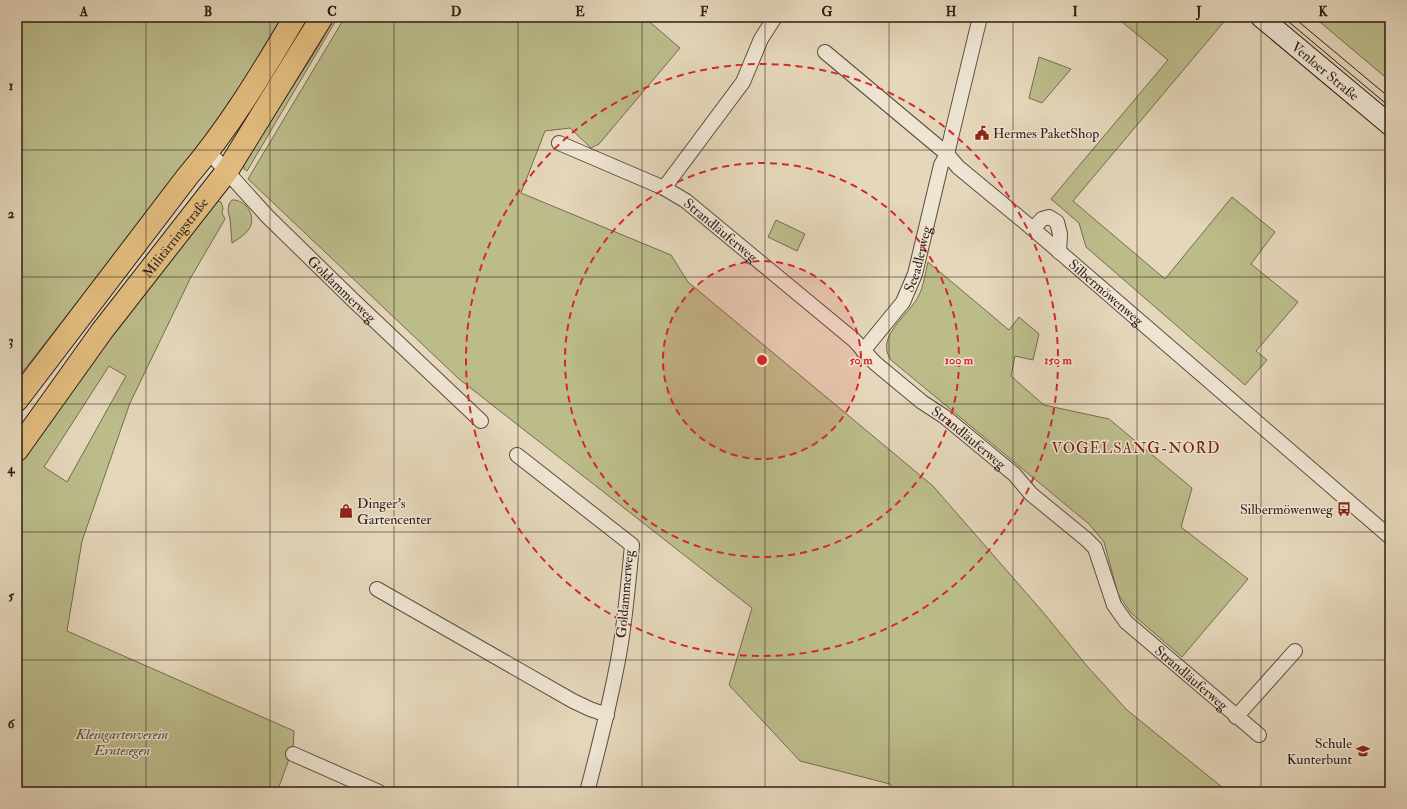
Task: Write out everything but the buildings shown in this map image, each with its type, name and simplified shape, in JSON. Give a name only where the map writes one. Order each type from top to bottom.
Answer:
[{"type":"main road","name":"Militärringstraße","points":[[17,400],[187,177],[209,152],[262,73],[295,17]]},
{"type":"main road","name":"Militärringstraße","points":[[17,450],[102,331],[227,171],[322,17]]},
{"type":"main road","name":"Venloer Straße","points":[[1261,17],[1390,125]]},
{"type":"street","points":[[664,188],[743,82],[761,39],[775,17]]},
{"type":"street","name":"Seeadlerweg","points":[[863,351],[903,302],[915,274],[941,165],[947,154],[980,17]]},
{"type":"street","points":[[825,52],[947,154]]},
{"type":"street","name":"Strandläuferweg","points":[[559,143],[664,188],[686,201],[854,340],[881,368],[922,402],[945,417],[1014,474],[1031,494],[1095,548],[1114,605],[1126,622],[1259,735]]},
{"type":"street","name":"Goldammerweg","points":[[209,152],[268,217],[481,421]]},
{"type":"street","name":"Silbermöwenweg","points":[[947,154],[958,167],[1033,229],[1390,537]]},
{"type":"street","name":"Silbermöwenweg","points":[[1033,229],[1042,219],[1049,217],[1058,222],[1060,234],[1059,252]]},
{"type":"street","name":"Goldammerweg","points":[[517,454],[632,545],[621,643],[607,715],[587,792]]},
{"type":"street","points":[[377,589],[573,701],[607,715]]},
{"type":"street","name":"Strandläuferweg","points":[[1236,717],[1295,651]]},
{"type":"street","points":[[293,754],[379,792]]},
{"type":"green space","points":[[17,17],[283,17],[245,80],[192,156],[17,379]]},
{"type":"green space","points":[[335,17],[338,17],[247,171],[244,169],[244,162],[313,55]]},
{"type":"green space","points":[[345,17],[644,17],[680,48],[599,144],[591,148],[570,128],[545,131],[521,193],[671,255],[688,282],[933,486],[1042,611],[1087,666],[1127,710],[1228,792],[897,792],[890,784],[800,761],[729,685],[752,608],[459,379],[248,179]]},
{"type":"green space","points":[[1116,17],[1228,17],[1073,201],[1165,279],[1232,197],[1275,232],[1251,264],[1298,302],[1256,351],[1267,360],[1245,385],[1086,247],[1079,223],[1051,199],[1168,60]]},
{"type":"green space","points":[[1314,17],[1390,17],[1390,81]]},
{"type":"green space","points":[[1039,57],[1071,69],[1042,103],[1029,98]]},
{"type":"green space","name":"Kleingartenverein Erntesegen","points":[[215,200],[221,202],[223,208],[222,213],[225,219],[190,279],[130,403],[82,541],[67,631],[294,731],[293,748],[277,792],[17,792],[17,460]],"holes":[[[109,366],[126,376],[67,482],[44,467]]]},
{"type":"green space","points":[[232,200],[242,202],[249,210],[252,219],[249,229],[232,243],[228,211],[229,204]]},
{"type":"green space","points":[[776,220],[805,234],[797,251],[768,237]]},
{"type":"green space","points":[[928,262],[1009,330],[1019,317],[1039,334],[1033,360],[1015,356],[1011,376],[1044,405],[1109,419],[1192,488],[1181,527],[1248,579],[1182,657],[1131,613],[1118,594],[1104,542],[1089,524],[891,360],[887,351],[887,343],[890,334],[915,303],[921,291]]},
{"type":"tram line","points":[[1283,17],[1390,107]]},
{"type":"tram line","points":[[1293,17],[1390,98]]},
{"type":"place","name":"Hermes PaketShop","points":[[982,133]]},
{"type":"place","name":"Silbermöwenweg","points":[[1344,509]]},
{"type":"place","name":"Dinger's Gartencenter","points":[[346,511]]},
{"type":"place","name":"Schule Kunterbunt","points":[[1363,751]]},
{"type":"district","name":"VOGELSANG-NORD","points":[[1136,448]]}]
